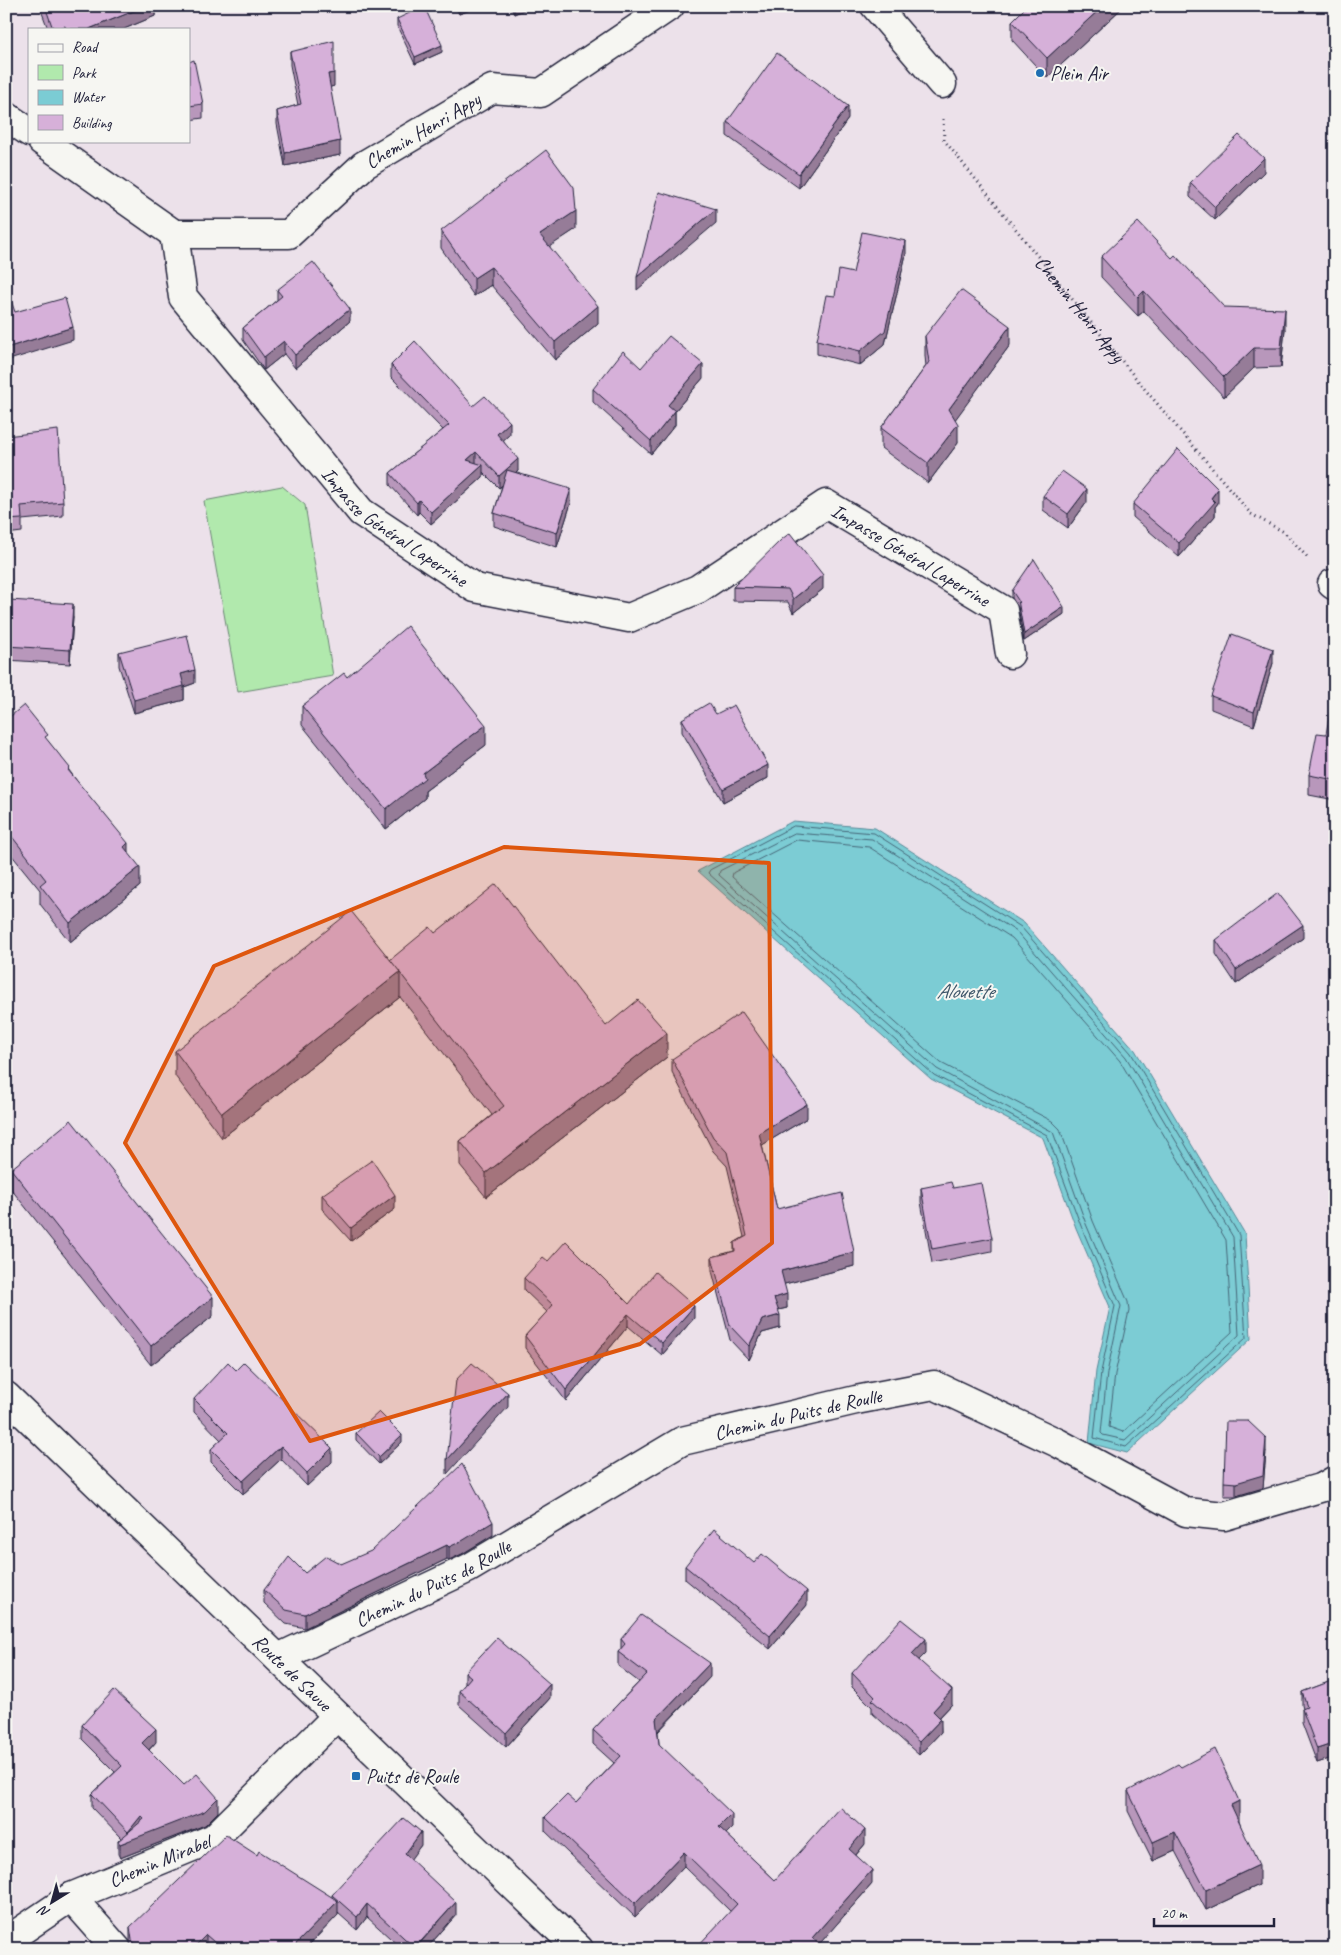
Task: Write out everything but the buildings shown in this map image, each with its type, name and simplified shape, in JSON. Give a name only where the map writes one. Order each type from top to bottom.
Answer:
[{"type":"street","name":"Chemin Henri Appy","points":[[174,234],[289,234],[364,165],[492,89],[541,93],[670,6]]},
{"type":"street","points":[[875,6],[942,84]]},
{"type":"street","points":[[6,116],[28,131]]},
{"type":"street","points":[[43,142],[174,234]]},
{"type":"street","name":"Impasse Général Laperrine","points":[[174,234],[183,297],[361,512],[474,588],[629,618],[698,589],[826,504],[1003,610],[1010,654]]},
{"type":"street","name":"Chemin du Puits de Roulle","points":[[278,1658],[469,1568],[682,1441],[856,1400],[934,1385],[1058,1443],[1186,1512],[1224,1516],[1331,1486]]},
{"type":"street","name":"Route de Sauve","points":[[6,1396],[579,1949]]},
{"type":"street","name":"Chemin Mirabel","points":[[6,1941],[71,1897],[214,1838],[337,1716]]},
{"type":"street","points":[[71,1897],[117,1949]]},
{"type":"path","name":"Chemin Henri Appy","points":[[942,84],[944,140],[1143,387],[1251,514],[1284,532],[1334,585]]},
{"type":"highlighted area","points":[[504,847],[769,863],[772,1243],[640,1344],[310,1441],[125,1143],[214,966]]},
{"type":"green space","points":[[282,486],[305,505],[333,676],[238,692],[204,501]]},
{"type":"water","name":"Alouette","points":[[793,821],[875,828],[1024,923],[1135,1050],[1245,1234],[1251,1339],[1127,1453],[1089,1443],[1096,1371],[1110,1307],[1076,1228],[1043,1138],[931,1079],[698,871]]},
{"type":"place","name":"Plein Air","points":[[1040,73]]},
{"type":"place","name":"Puits de Roule","points":[[356,1776]]}]
